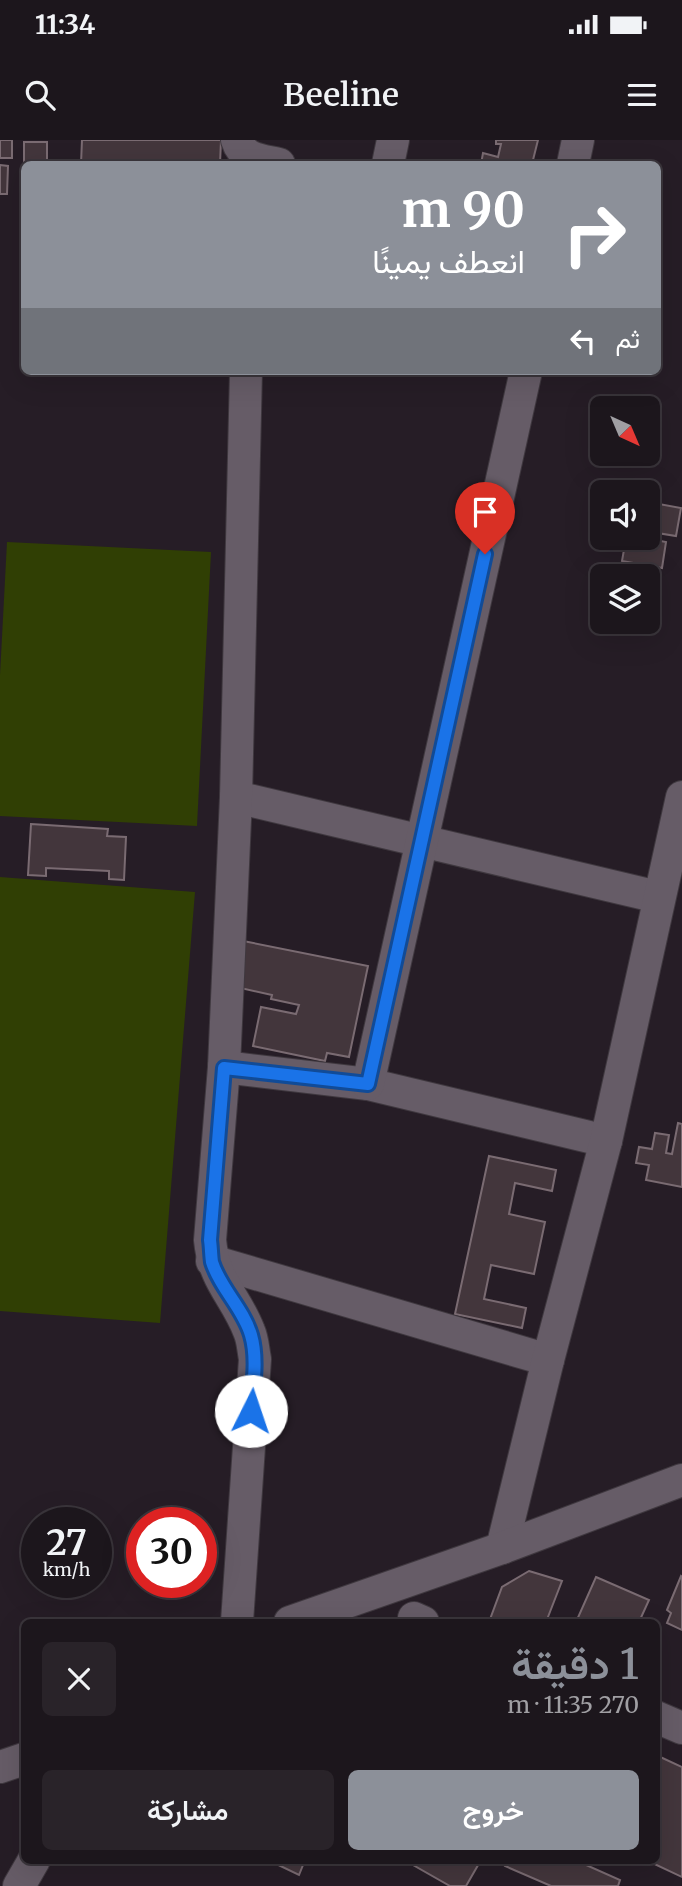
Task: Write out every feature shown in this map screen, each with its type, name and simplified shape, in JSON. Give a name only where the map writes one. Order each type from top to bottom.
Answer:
[{"type":"street","points":[[237,140],[244,153],[251,158],[265,161]]},
{"type":"street","points":[[389,161],[393,140]]},
{"type":"street","points":[[574,161],[578,140]]},
{"type":"street","points":[[237,1619],[255,1359],[251,1335],[244,1318],[220,1281],[212,1261],[210,1240],[224,1068],[236,797],[246,375]]},
{"type":"street","points":[[368,1084],[525,375]]},
{"type":"street","points":[[236,797],[658,897]]},
{"type":"street","points":[[502,1548],[606,1141],[682,797]]},
{"type":"street","points":[[224,1068],[368,1084],[606,1141]]},
{"type":"street","points":[[212,1261],[548,1360]]},
{"type":"street","points":[[299,1619],[502,1548],[682,1480]]},
{"type":"street","points":[[660,1719],[682,1728]]},
{"type":"street","points":[[0,1768],[21,1760]]},
{"type":"street","points":[[19,1886],[32,1864]]},
{"type":"green space","points":[[7,542],[211,552],[197,826],[0,816],[0,675]]},
{"type":"green space","points":[[0,877],[195,892],[160,1323],[0,1311]]},
{"type":"building","points":[[0,140],[12,140],[12,158],[0,158]]},
{"type":"building","points":[[82,140],[221,140],[220,161],[81,161]]},
{"type":"building","points":[[496,140],[538,140],[533,161],[482,161],[483,153],[498,157],[501,144],[496,144]]},
{"type":"building","points":[[24,142],[47,142],[47,161],[24,161]]},
{"type":"building","points":[[0,165],[8,166],[7,194],[0,194]]},
{"type":"building","points":[[660,504],[681,508],[676,536],[660,533]]},
{"type":"building","points":[[660,541],[666,542],[662,568],[660,564],[622,561],[624,550],[660,550]]},
{"type":"building","points":[[31,824],[108,829],[107,836],[126,837],[124,880],[109,879],[109,871],[46,868],[46,876],[28,875]]},
{"type":"building","points":[[238,940],[368,966],[349,1057],[327,1053],[325,1061],[253,1046],[261,1007],[296,1014],[299,1005],[271,999],[272,995],[236,987]]},
{"type":"building","points":[[678,1123],[682,1124],[682,1187],[646,1180],[649,1165],[636,1163],[639,1147],[652,1149],[655,1133],[669,1135],[666,1153],[672,1154]]},
{"type":"building","points":[[489,1156],[556,1170],[552,1191],[515,1183],[509,1214],[545,1222],[534,1274],[491,1265],[484,1299],[526,1308],[522,1328],[455,1314]]},
{"type":"building","points":[[529,1571],[562,1581],[547,1619],[490,1619],[502,1587]]},
{"type":"building","points":[[681,1576],[682,1630],[667,1623],[671,1613],[667,1610]]},
{"type":"building","points":[[596,1577],[649,1600],[640,1619],[577,1619]]},
{"type":"building","points":[[660,1757],[682,1767],[682,1877],[654,1864],[660,1864]]},
{"type":"building","points":[[276,1864],[303,1864],[299,1875]]},
{"type":"building","points":[[411,1864],[479,1864],[466,1886],[450,1886]]},
{"type":"building","points":[[584,1864],[620,1880],[618,1886],[551,1886],[505,1866]]},
{"type":"route","points":[[251,1411],[255,1359],[251,1335],[244,1318],[220,1281],[212,1261],[210,1240],[224,1068],[368,1084],[485,554]]}]
